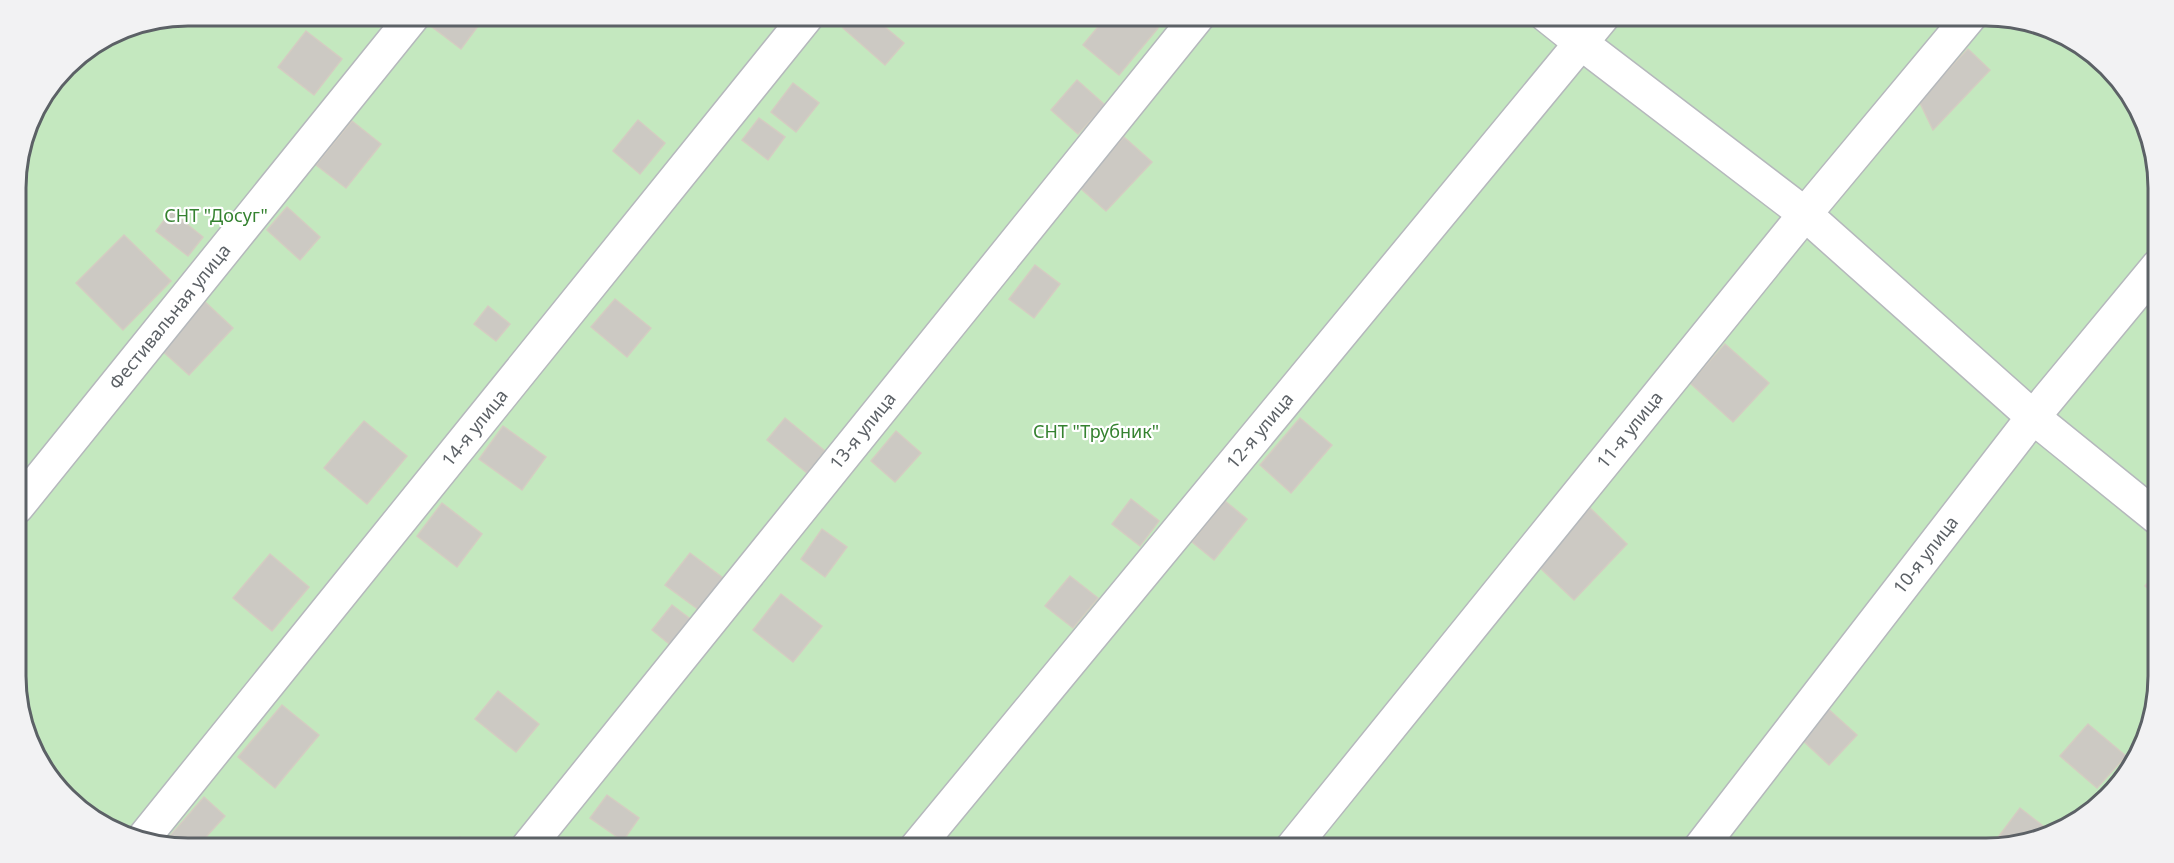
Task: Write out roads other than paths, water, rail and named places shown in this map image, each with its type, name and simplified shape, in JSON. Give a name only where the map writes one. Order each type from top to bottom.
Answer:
[{"type":"lane","name":"Фестивальная улица","points":[[26,496],[405,26]]},
{"type":"lane","name":"14-я улица","points":[[148,832],[799,26]]},
{"type":"lane","name":"13-я улица","points":[[535,838],[1190,26]]},
{"type":"lane","points":[[1559,26],[1805,214],[2033,417],[2148,511]]},
{"type":"lane","name":"12-я улица","points":[[925,838],[1595,26]]},
{"type":"lane","name":"11-я улица","points":[[1301,837],[1805,214],[1962,26]]},
{"type":"lane","name":"10-я улица","points":[[1708,837],[2033,417],[2148,278]]},
{"type":"park label","name":"СНТ \"Досуг\"","points":[[216,216]]},
{"type":"park label","name":"СНТ \"Трубник\"","points":[[1096,432]]}]
